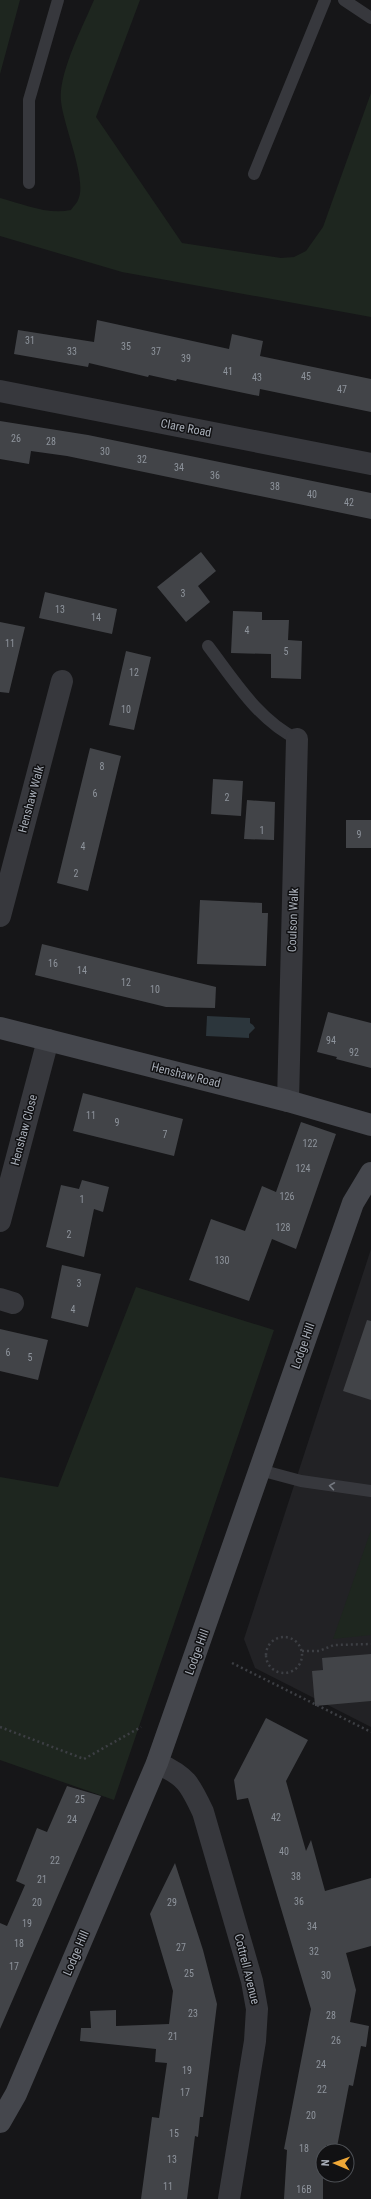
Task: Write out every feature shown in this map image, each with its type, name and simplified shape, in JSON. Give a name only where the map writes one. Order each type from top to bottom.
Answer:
[{"type":"main road","name":"Henshaw Road","points":[[0,1028],[288,1101],[371,1125]]},
{"type":"main road","name":"Lodge Hill","points":[[0,2122],[16,2094],[157,1763],[353,1203],[371,1173]]},
{"type":"street","name":"Clare Road","points":[[0,391],[371,464]]},
{"type":"street","name":"Henshaw Walk","points":[[0,916],[62,681]]},
{"type":"street","name":"Coulson Walk","points":[[288,1101],[298,739]]},
{"type":"street","name":"Henshaw Close","points":[[0,1221],[48,1040]]},
{"type":"street","name":"Cottrell Avenue","points":[[157,1763],[179,1773],[192,1788],[203,1812],[252,1980],[257,2009],[255,2041],[229,2199]]},
{"type":"lane","points":[[29,183],[29,100],[58,0]]},
{"type":"lane","points":[[254,174],[325,0]]},
{"type":"lane","points":[[344,0],[371,18]]},
{"type":"lane","points":[[208,646],[250,701],[280,730],[298,739]]},
{"type":"lane","points":[[260,1470],[301,1481],[371,1492]]},
{"type":"path","points":[[281,1636],[293,1639],[302,1651],[301,1661],[298,1667],[288,1673],[276,1672],[268,1664],[265,1653],[270,1642],[281,1636]]},
{"type":"path","points":[[302,1651],[319,1651],[334,1645],[371,1644]]},
{"type":"path","points":[[232,1663],[371,1732]]},
{"type":"path","points":[[0,1727],[84,1760],[142,1726]]},
{"type":"shaded area","points":[[0,0],[20,0],[0,74]]},
{"type":"shaded area","points":[[94,0],[140,0],[96,117],[182,243],[281,258],[294,257],[306,251],[323,227],[371,93],[371,317],[122,272],[0,236],[0,198],[35,208],[53,211],[71,210],[78,200],[80,180],[78,167],[63,111],[61,90],[63,77],[72,50]]},
{"type":"shaded area","points":[[207,1016],[250,1018],[250,1023],[255,1028],[249,1034],[249,1038],[206,1036]]},
{"type":"shaded area","points":[[371,1249],[371,1727],[255,1668],[244,1639]]},
{"type":"shaded area","points":[[136,1287],[274,1330],[114,1800],[0,1760],[0,1477],[58,1487]]},
{"type":"shaded area","points":[[371,1530],[371,1635],[333,1639]]},
{"type":"building","points":[[97,320],[229,349],[232,334],[263,341],[260,356],[371,379],[371,412],[260,389],[259,396],[177,379],[176,381],[149,375],[148,377],[89,363],[88,367],[14,354],[18,330],[94,342]]},
{"type":"building","points":[[0,421],[88,435],[371,493],[371,519],[67,456],[31,451],[29,464],[0,459]]},
{"type":"building","points":[[201,552],[216,571],[198,586],[210,602],[186,622],[157,587]]},
{"type":"building","points":[[45,592],[117,609],[112,634],[39,618]]},
{"type":"building","points":[[233,611],[262,612],[262,620],[289,620],[288,640],[302,641],[301,679],[271,678],[271,654],[231,653]]},
{"type":"building","points":[[0,622],[25,627],[9,693],[0,692]]},
{"type":"building","points":[[126,651],[151,657],[134,730],[109,725]]},
{"type":"building","points":[[90,748],[121,756],[88,891],[57,883]]},
{"type":"building","points":[[213,779],[243,781],[241,816],[211,814]]},
{"type":"building","points":[[247,800],[275,802],[274,840],[244,839]]},
{"type":"building","points":[[346,820],[371,820],[371,848],[346,848]]},
{"type":"building","points":[[200,900],[262,903],[262,913],[268,913],[266,966],[197,964]]},
{"type":"building","points":[[42,944],[216,987],[215,1008],[166,1007],[35,975]]},
{"type":"building","points":[[328,1012],[371,1023],[371,1068],[336,1059],[337,1057],[317,1052]]},
{"type":"building","points":[[83,1093],[183,1119],[174,1156],[73,1131]]},
{"type":"building","points":[[301,1122],[336,1134],[296,1249],[272,1239],[249,1301],[189,1280],[211,1219],[245,1231],[262,1186],[276,1192]]},
{"type":"building","points":[[82,1180],[109,1187],[103,1212],[94,1209],[84,1257],[46,1247],[61,1185],[79,1189]]},
{"type":"building","points":[[62,1265],[101,1274],[88,1327],[51,1318]]},
{"type":"building","points":[[367,1320],[371,1321],[371,1400],[343,1391]]},
{"type":"building","points":[[0,1329],[48,1340],[38,1380],[0,1371]]},
{"type":"building","points":[[371,1654],[371,1701],[315,1706],[312,1671],[323,1670],[322,1658]]},
{"type":"building","points":[[266,1718],[308,1740],[286,1781],[306,1851],[311,1840],[325,1891],[371,1878],[371,1946],[346,1953],[356,1990],[350,2022],[369,2026],[366,2047],[361,2046],[353,2086],[349,2085],[338,2143],[315,2143],[315,2183],[323,2183],[323,2199],[284,2199],[287,2150],[284,2149],[311,2009],[248,1798],[237,1800],[234,1780]]},
{"type":"building","points":[[67,1786],[101,1796],[0,2029],[0,1923],[7,1926],[25,1885],[16,1881],[37,1828],[47,1832]]},
{"type":"building","points":[[175,1863],[203,1950],[217,2004],[203,2117],[200,2117],[198,2137],[195,2136],[187,2199],[141,2199],[152,2117],[159,2118],[167,2063],[155,2062],[156,2049],[80,2041],[81,2028],[91,2028],[90,2011],[116,2010],[116,2026],[169,2024],[173,1991],[150,1914]]}]
